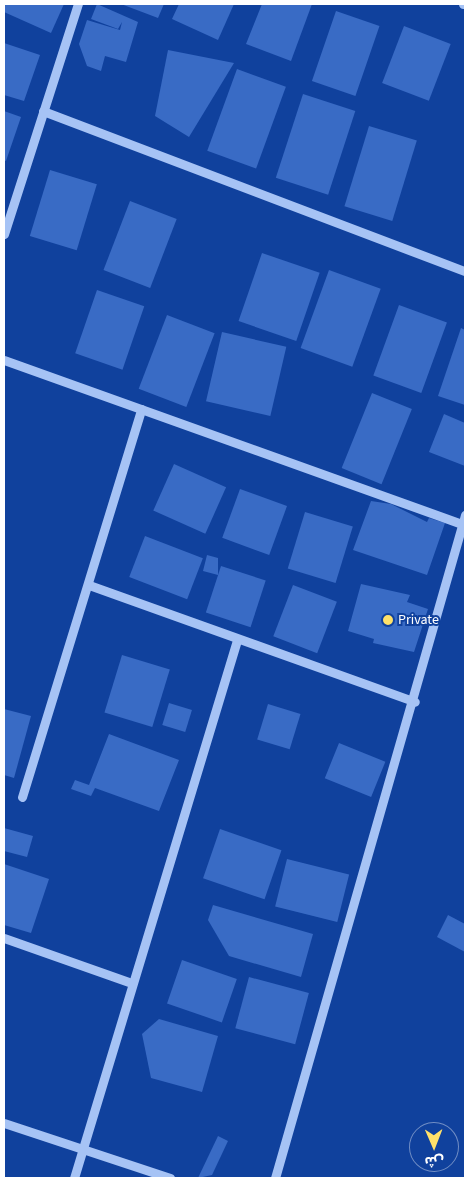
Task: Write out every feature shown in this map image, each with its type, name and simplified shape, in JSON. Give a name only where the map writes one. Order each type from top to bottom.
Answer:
[{"type":"street","points":[[4,234],[78,4]]},
{"type":"street","points":[[43,111],[465,271]]},
{"type":"street","points":[[4,360],[141,409],[464,519],[415,702],[275,1178]]},
{"type":"street","points":[[22,797],[89,585],[141,409]]},
{"type":"street","points":[[89,585],[237,640],[415,702]]},
{"type":"street","points":[[74,1178],[237,640]]},
{"type":"street","points":[[4,938],[132,983]]},
{"type":"street","points":[[4,1123],[84,1147],[170,1178]]},
{"type":"building","points":[[4,4],[64,4],[51,33],[4,12]]},
{"type":"building","points":[[97,4],[138,22],[126,62],[105,56],[101,71],[87,66],[79,44],[87,20],[120,30],[122,22],[118,29],[91,19]]},
{"type":"building","points":[[121,4],[164,4],[158,18]]},
{"type":"building","points":[[179,4],[234,4],[218,40],[172,19]]},
{"type":"building","points":[[262,4],[312,4],[291,61],[246,44]]},
{"type":"building","points":[[336,11],[379,26],[355,96],[312,81]]},
{"type":"building","points":[[404,26],[451,44],[429,101],[382,83]]},
{"type":"building","points":[[4,43],[40,55],[24,101],[4,95]]},
{"type":"building","points":[[168,50],[234,63],[189,137],[155,116]]},
{"type":"building","points":[[237,69],[286,87],[256,169],[207,151]]},
{"type":"building","points":[[303,94],[355,111],[328,195],[276,178]]},
{"type":"building","points":[[4,111],[21,117],[6,161],[4,160]]},
{"type":"building","points":[[369,126],[417,141],[392,221],[344,206]]},
{"type":"building","points":[[50,170],[97,184],[77,250],[30,236]]},
{"type":"building","points":[[130,201],[177,219],[150,288],[103,270]]},
{"type":"building","points":[[262,253],[320,273],[296,341],[239,321]]},
{"type":"building","points":[[329,270],[381,289],[352,367],[301,348]]},
{"type":"building","points":[[97,290],[144,306],[122,370],[75,353]]},
{"type":"building","points":[[399,305],[447,322],[421,393],[373,375]]},
{"type":"building","points":[[167,315],[215,333],[186,407],[139,389]]},
{"type":"building","points":[[461,328],[465,330],[465,405],[438,396]]},
{"type":"building","points":[[222,332],[286,347],[270,416],[206,401]]},
{"type":"building","points":[[372,393],[412,409],[382,484],[342,468]]},
{"type":"building","points":[[444,414],[465,423],[465,466],[429,452]]},
{"type":"building","points":[[174,464],[226,487],[205,534],[153,511]]},
{"type":"building","points":[[240,489],[287,506],[269,555],[222,538]]},
{"type":"building","points":[[371,501],[391,504],[427,522],[429,518],[445,523],[427,575],[353,550]]},
{"type":"building","points":[[305,512],[353,527],[336,583],[288,568]]},
{"type":"building","points":[[145,536],[203,558],[187,599],[129,577]]},
{"type":"building","points":[[207,555],[218,558],[218,575],[203,571]]},
{"type":"building","points":[[221,566],[266,581],[251,627],[206,613]]},
{"type":"building","name":"Private","points":[[361,584],[410,595],[407,602],[428,609],[414,652],[373,643],[374,639],[348,631]]},
{"type":"building","points":[[293,585],[337,602],[317,653],[273,636]]},
{"type":"building","points":[[122,655],[170,670],[152,727],[104,712]]},
{"type":"building","points":[[169,703],[192,710],[185,732],[162,725]]},
{"type":"building","points":[[268,704],[301,714],[290,749],[257,739]]},
{"type":"building","points":[[4,709],[31,716],[14,778],[4,775]]},
{"type":"building","points":[[109,734],[179,760],[159,811],[95,788],[91,796],[71,789],[75,780],[89,785]]},
{"type":"building","points":[[339,743],[385,762],[371,797],[325,778]]},
{"type":"building","points":[[4,828],[33,836],[27,857],[4,851]]},
{"type":"building","points":[[220,829],[281,850],[265,899],[203,878]]},
{"type":"building","points":[[287,859],[349,874],[337,922],[275,907]]},
{"type":"building","points":[[4,864],[49,879],[31,933],[4,925]]},
{"type":"building","points":[[213,905],[313,934],[301,977],[229,956],[208,920]]},
{"type":"building","points":[[448,915],[465,924],[465,952],[437,937]]},
{"type":"building","points":[[182,960],[237,979],[222,1022],[167,1003]]},
{"type":"building","points":[[249,977],[309,993],[295,1044],[235,1028]]},
{"type":"building","points":[[159,1019],[218,1036],[202,1092],[151,1078],[142,1034]]},
{"type":"building","points":[[218,1136],[228,1141],[212,1175],[198,1178]]},
{"type":"place","name":"Private","points":[[388,620]]}]
